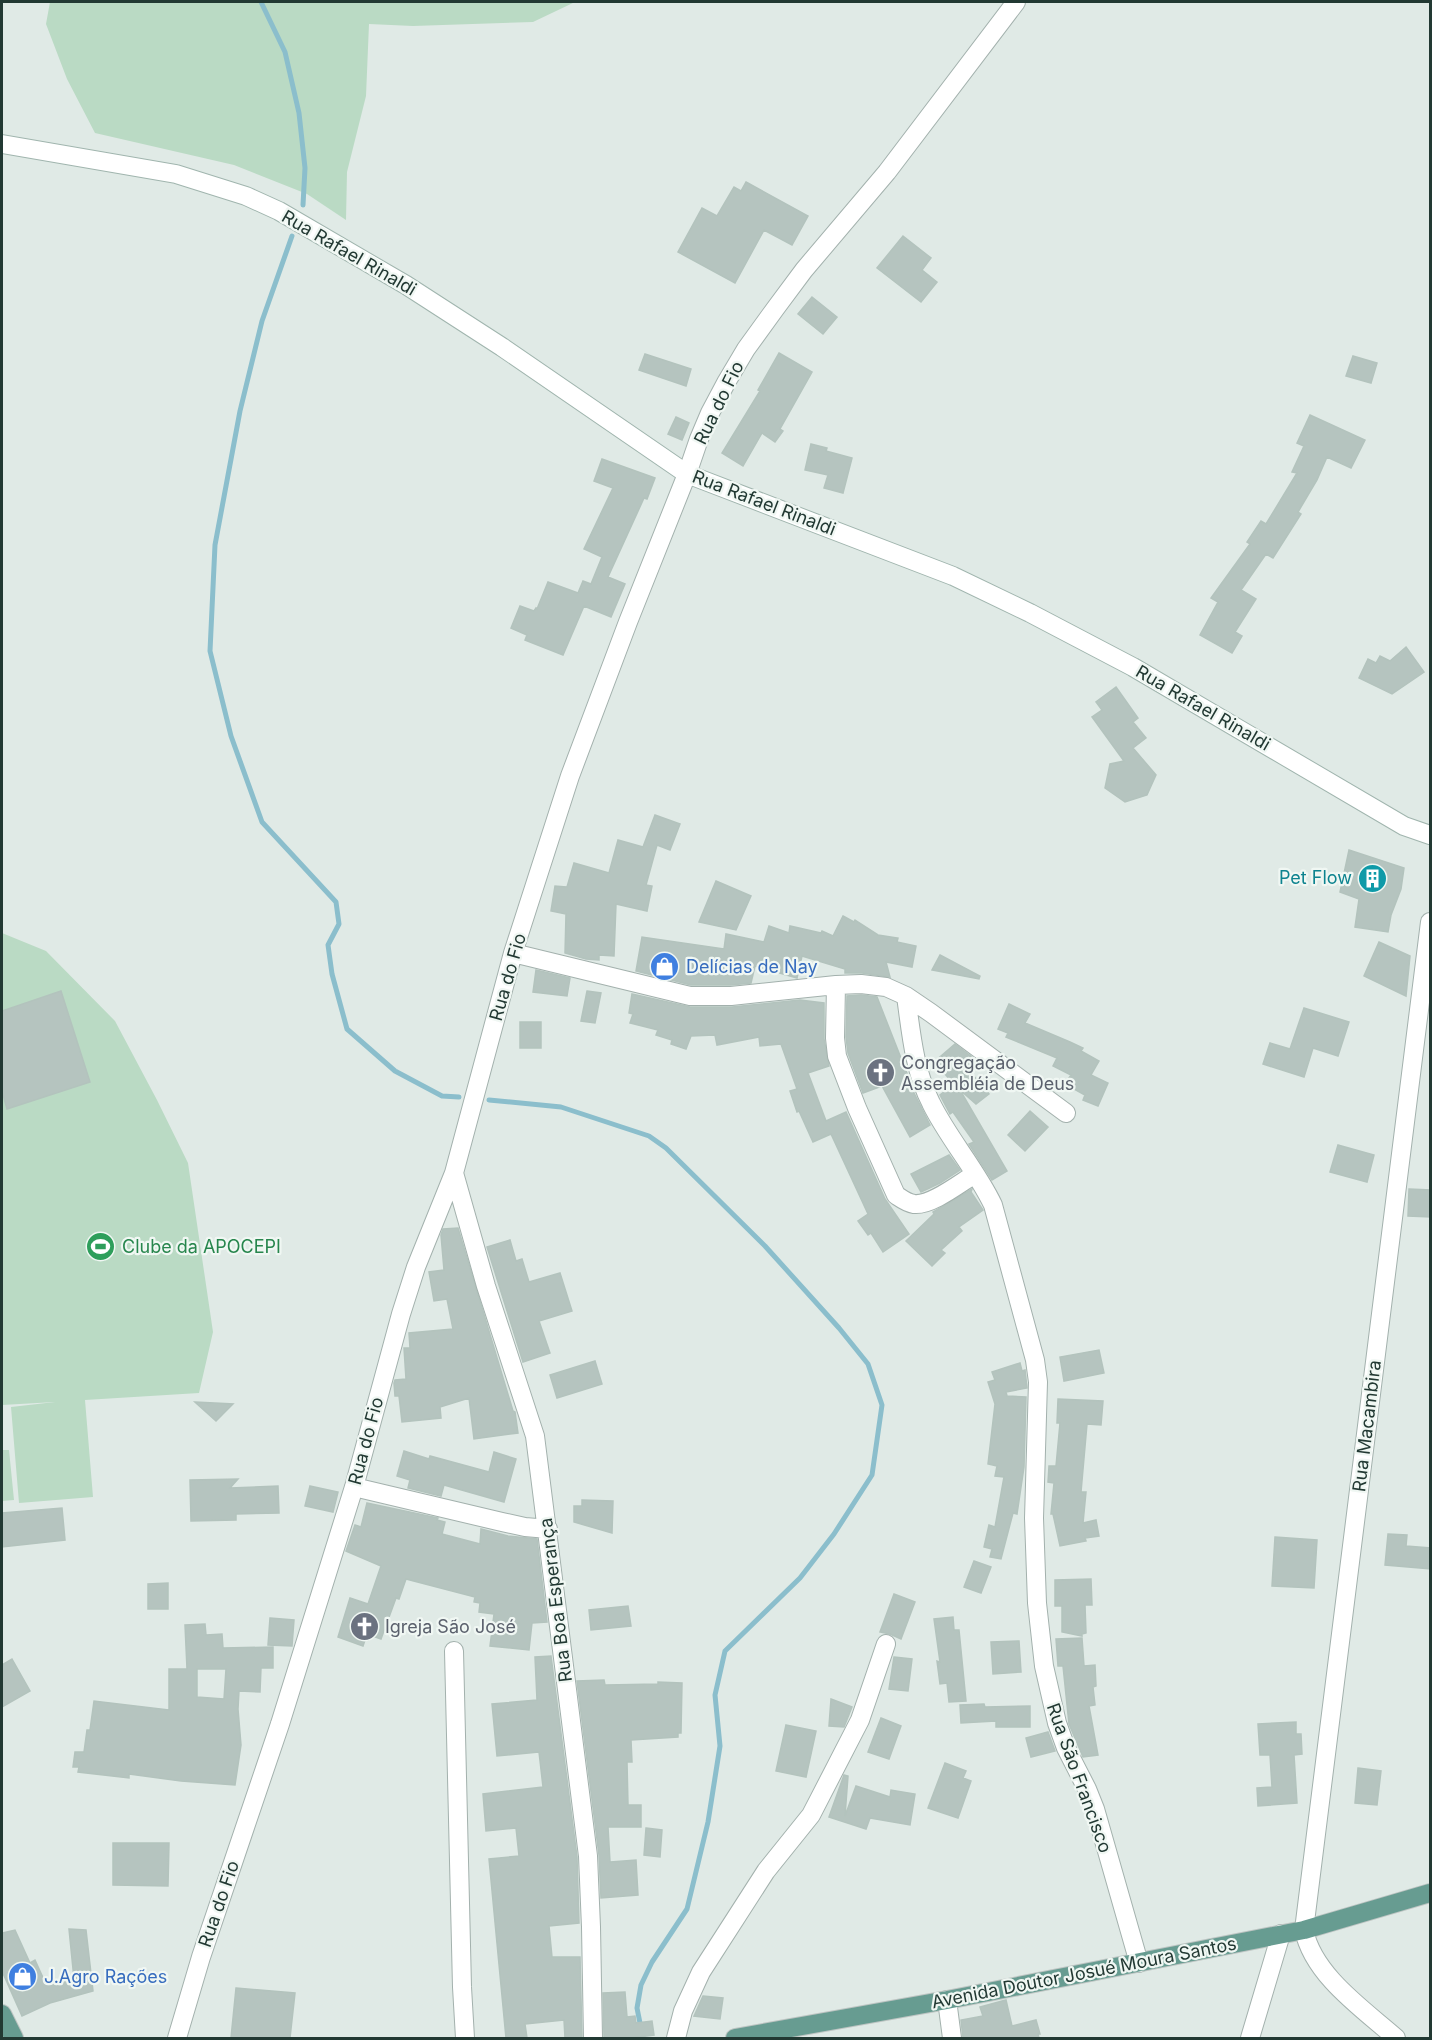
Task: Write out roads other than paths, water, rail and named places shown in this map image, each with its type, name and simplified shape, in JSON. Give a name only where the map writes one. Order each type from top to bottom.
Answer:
[{"type":"main road","name":"Avenida Doutor Josué Moura Santos","points":[[735,2038],[947,2000],[1304,1930],[1431,1893]]},
{"type":"main road","points":[[2,2014],[14,2038]]},
{"type":"street","name":"Rua do Fio","points":[[177,2038],[201,1957],[280,1724],[354,1486],[400,1314],[416,1267],[454,1173],[513,953],[570,776],[710,413],[746,349],[804,270],[887,172],[1016,2]]},
{"type":"street","name":"Rua Rafael Rinaldi","points":[[2,144],[176,174],[246,196],[279,211],[416,291],[687,474],[953,576],[995,595],[1133,667],[1404,825],[1431,836]]},
{"type":"street","name":"Rua Macambira","points":[[1304,1930],[1431,922]]},
{"type":"street","points":[[513,953],[690,996],[731,996],[836,985],[861,984],[886,987],[906,996],[1066,1113]]},
{"type":"street","points":[[836,985],[837,1056],[857,1108],[896,1195],[906,1202],[926,1203],[975,1174]]},
{"type":"street","name":"Rua São Francisco","points":[[906,996],[920,1077],[931,1103],[985,1187],[993,1204],[1035,1360],[1038,1405],[1034,1518],[1037,1603],[1044,1666],[1050,1697],[1066,1748],[1095,1809],[1139,1963]]},
{"type":"street","name":"Rua Boa Esperança","points":[[454,1173],[486,1286],[531,1418],[548,1528],[588,1856],[593,2038]]},
{"type":"street","points":[[354,1486],[525,1527],[548,1528]]},
{"type":"street","points":[[676,2038],[683,2011],[701,1972],[766,1871],[811,1815],[860,1720],[886,1644]]},
{"type":"street","points":[[454,1651],[465,2038]]},
{"type":"street","points":[[1304,1930],[1307,1945],[1322,1970],[1396,2038]]},
{"type":"street","points":[[1250,2038],[1281,1934]]},
{"type":"street","points":[[947,2000],[952,2038]]},
{"type":"waterway","points":[[261,2],[285,52],[299,113],[305,168],[303,205]]},
{"type":"waterway","points":[[292,236],[262,321],[240,411],[215,545],[210,651],[231,736],[262,822],[336,902],[339,924],[328,945],[332,974],[347,1029],[395,1071],[442,1096],[459,1097]]},
{"type":"waterway","points":[[489,1100],[561,1107],[649,1136],[666,1148],[765,1246],[839,1328],[868,1364],[882,1405],[872,1475],[834,1534],[800,1578],[725,1651],[715,1695],[720,1746],[708,1822],[687,1909],[652,1962],[641,1985],[637,2008],[643,2038]]},
{"type":"place","name":"Pet Flow","points":[[1373,878]]},
{"type":"place","name":"Delícias de Nay","points":[[665,967]]},
{"type":"place","name":"Congregação Assembléia de Deus","points":[[880,1073]]},
{"type":"place","name":"Clube da APOCEPI","points":[[101,1247]]},
{"type":"place","name":"Igreja São José","points":[[364,1627]]},
{"type":"place","name":"J.Agro Rações","points":[[23,1977]]}]
